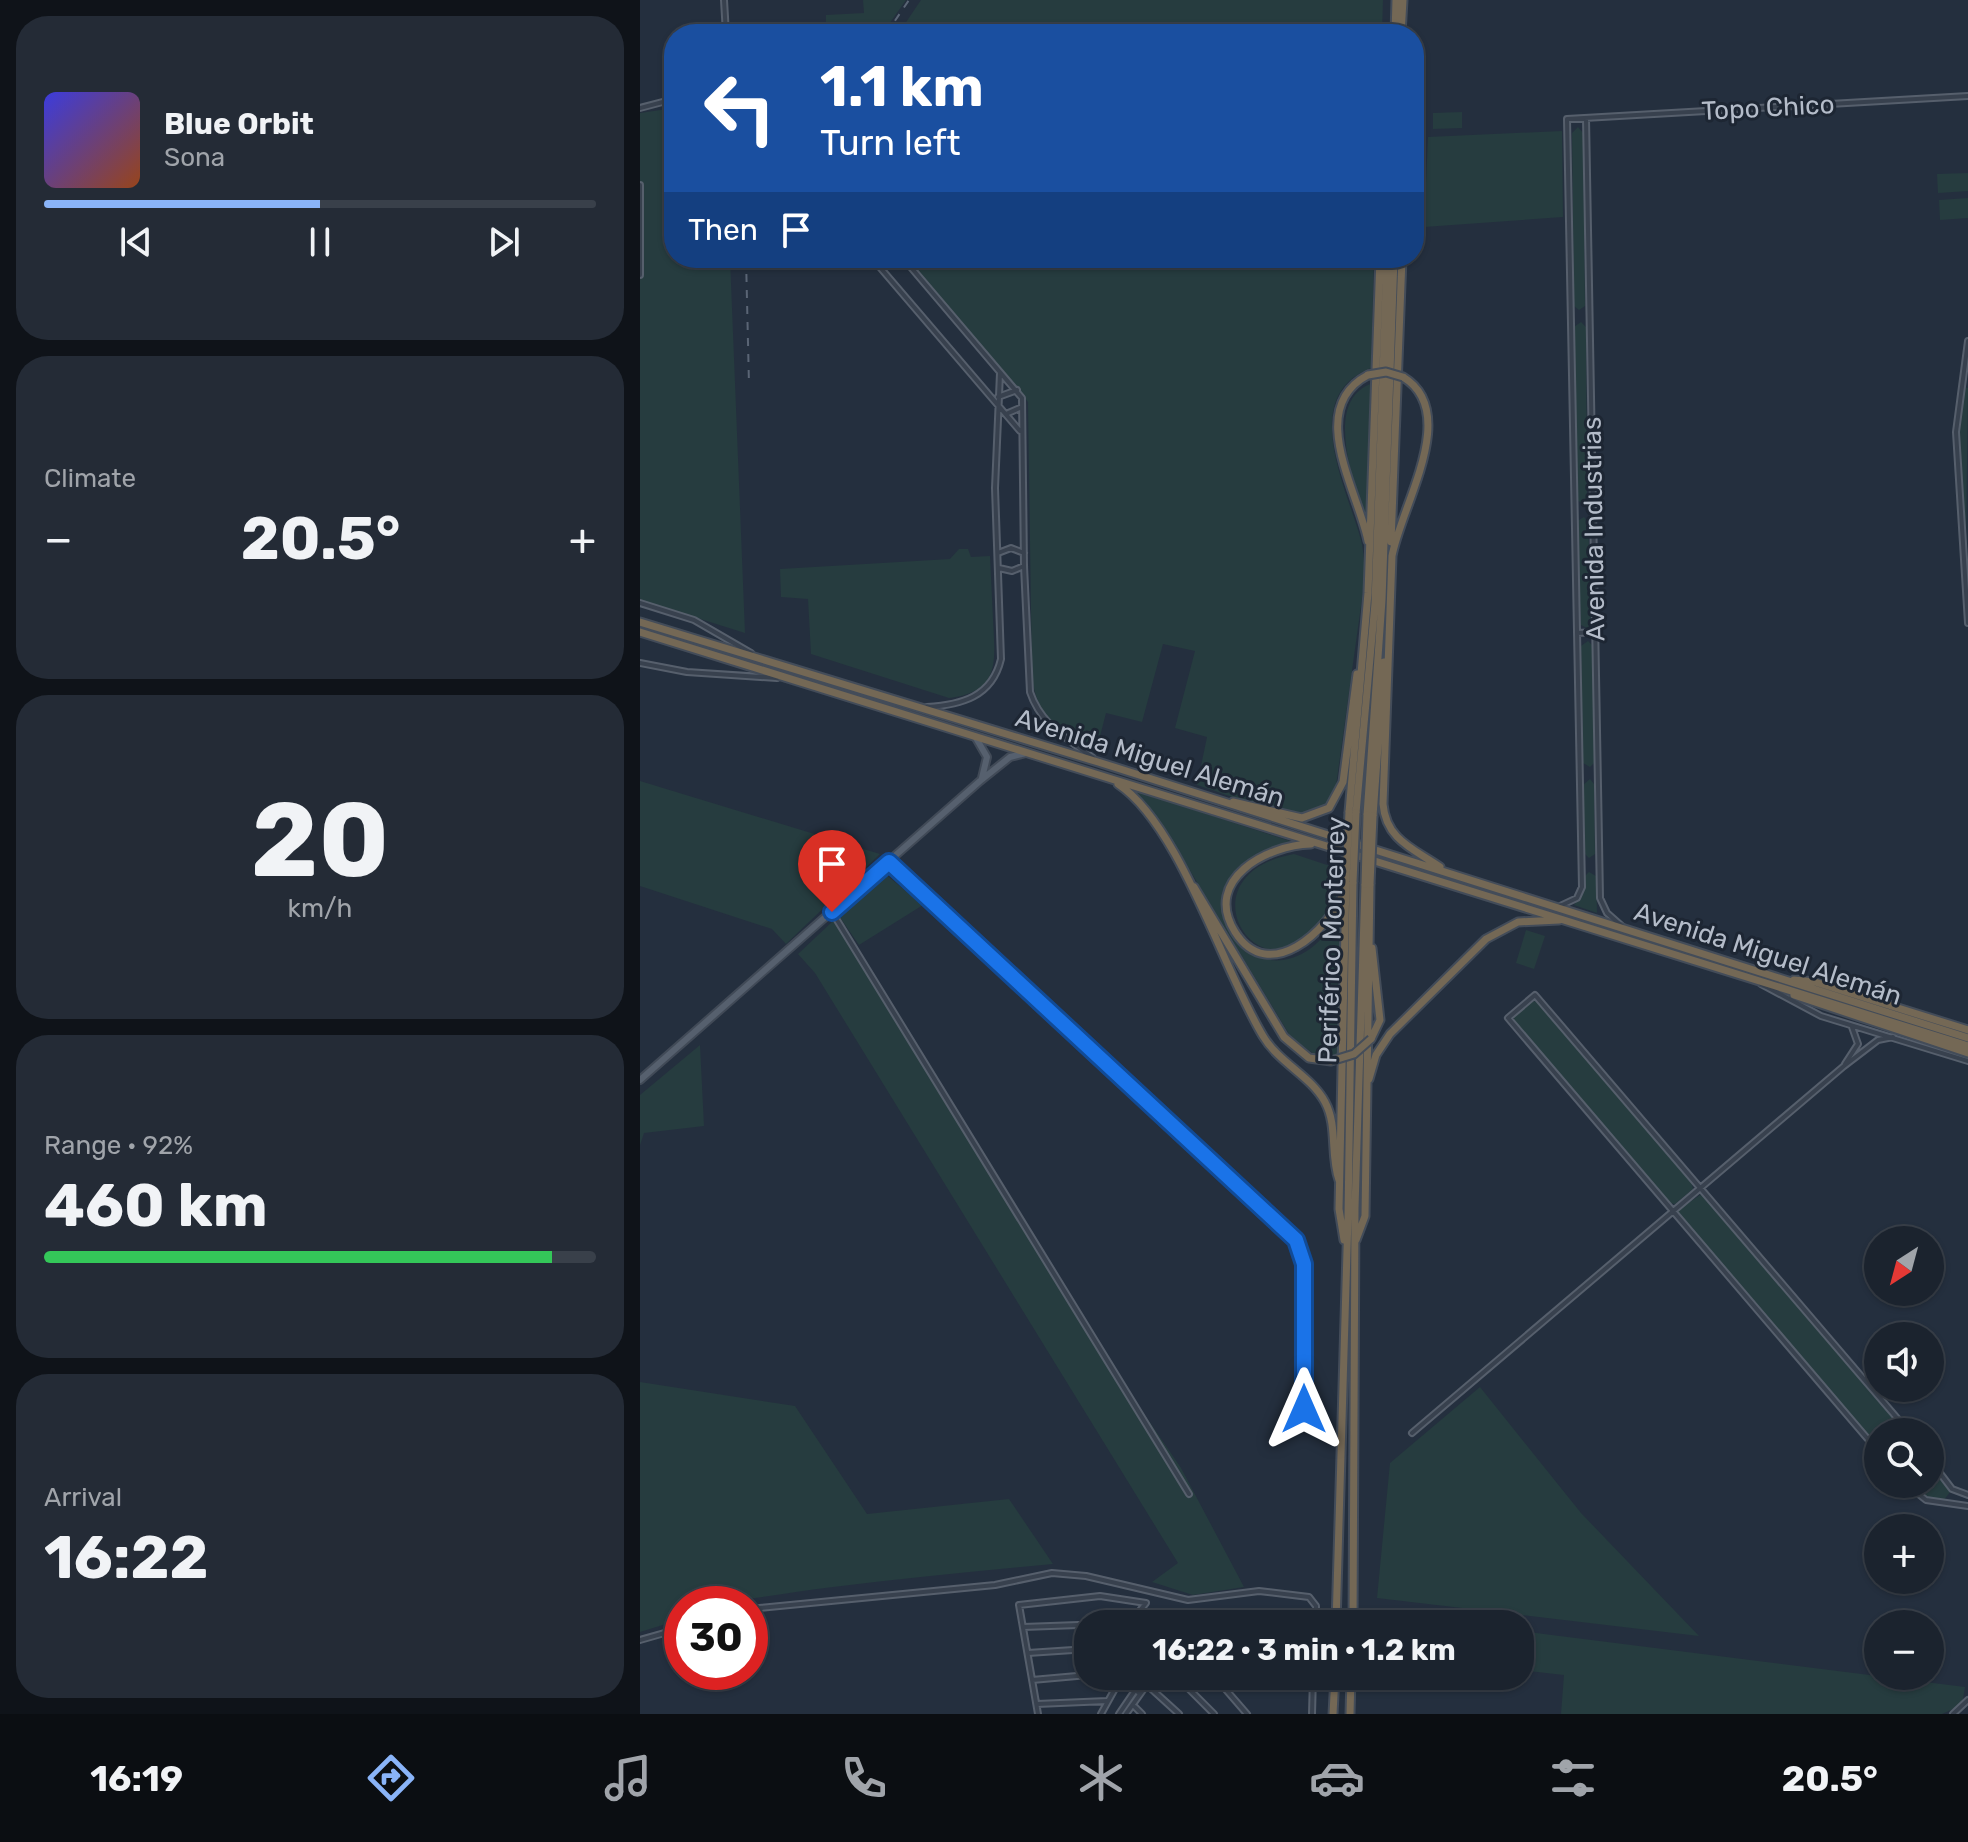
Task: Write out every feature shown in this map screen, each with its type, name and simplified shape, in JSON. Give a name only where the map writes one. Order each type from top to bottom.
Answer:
[{"type":"highway","points":[[1396,0],[1396,24]]},
{"type":"highway","points":[[1398,24],[1403,0]]},
{"type":"highway","points":[[1352,813],[1369,559],[1380,268]]},
{"type":"highway","name":"Periférico Monterrey","points":[[1336,1610],[1349,883],[1352,813],[1375,603],[1387,268]]},
{"type":"highway","name":"Periférico Monterrey","points":[[1353,1610],[1355,1242],[1394,268]]},
{"type":"highway","points":[[1402,268],[1384,811],[1388,825],[1402,843],[1445,871]]},
{"type":"highway","points":[[1369,559],[1367,535],[1342,458],[1339,431],[1343,397],[1353,384],[1368,375],[1386,372],[1403,377],[1426,400],[1429,424],[1420,468],[1392,556]]},
{"type":"highway","points":[[1370,815],[1389,616]]},
{"type":"highway","name":"Avenida Miguel Alemán","points":[[640,622],[1098,762],[1790,981],[1828,998],[1968,1046]]},
{"type":"highway","name":"Avenida Miguel Alemán","points":[[640,632],[1775,985],[1968,1038]]},
{"type":"highway","points":[[1226,803],[1246,803],[1302,818],[1323,812],[1335,803],[1343,782],[1349,718],[1364,633]]},
{"type":"highway","points":[[1109,778],[1144,808],[1284,1037],[1309,1058],[1331,1061],[1354,1054],[1371,1039],[1380,1020],[1369,924]]},
{"type":"highway","points":[[1319,843],[1278,848],[1257,858],[1239,874],[1228,896],[1230,919],[1236,934],[1262,951],[1290,951],[1323,928],[1349,883]]},
{"type":"highway","points":[[1187,880],[1262,1034],[1278,1057],[1313,1086],[1326,1104],[1339,1180]]},
{"type":"highway","points":[[1345,1243],[1339,1217],[1339,1180],[1349,883]]},
{"type":"highway","points":[[1355,1242],[1365,1216],[1368,884]]},
{"type":"highway","points":[[1366,1111],[1371,1071],[1385,1041],[1486,939],[1502,928],[1527,920],[1581,923]]},
{"type":"highway","points":[[1790,981],[1815,982],[1968,1030]]},
{"type":"highway","points":[[1775,985],[1816,1005],[1968,1053]]},
{"type":"highway","points":[[1333,1714],[1334,1690]]},
{"type":"highway","points":[[1350,1714],[1351,1690]]},
{"type":"main road","points":[[976,737],[987,757],[980,781]]},
{"type":"main road","points":[[640,1080],[980,781],[1013,755],[1029,754]]},
{"type":"street","points":[[724,0],[725,24]]},
{"type":"street","name":"Topo Chico","points":[[1567,119],[1968,96]]},
{"type":"street","points":[[640,108],[664,102]]},
{"type":"street","name":"Avenida Industrias","points":[[1586,118],[1600,898],[1607,913],[1625,929]]},
{"type":"street","name":"Avenida Industrias","points":[[1557,907],[1577,898],[1582,887],[1567,119]]},
{"type":"street","points":[[640,185],[640,275]]},
{"type":"street","points":[[881,268],[998,400],[1022,432]]},
{"type":"street","points":[[912,268],[1017,390],[1023,406],[1028,679],[1035,707],[1050,726],[1098,762]]},
{"type":"street","points":[[1968,341],[1956,432],[1968,623]]},
{"type":"street","points":[[925,708],[973,698],[994,679],[1001,649],[998,400],[1001,371]]},
{"type":"street","points":[[1961,380],[1968,381]]},
{"type":"street","points":[[998,400],[1017,390]]},
{"type":"street","points":[[1006,414],[1023,406]]},
{"type":"street","points":[[998,553],[1011,548],[1024,553]]},
{"type":"street","points":[[999,568],[1012,571],[1024,566]]},
{"type":"street","points":[[640,603],[694,620],[764,659]]},
{"type":"street","points":[[1577,633],[1597,632]]},
{"type":"street","points":[[640,663],[816,685]]},
{"type":"street","points":[[889,862],[1300,1244],[1304,1264],[1305,1414]]},
{"type":"street","points":[[832,912],[1189,1494]]},
{"type":"street","points":[[1750,977],[1809,1010],[1968,1061]]},
{"type":"street","points":[[1864,1435],[1508,1018],[1535,995],[1897,1418]]},
{"type":"street","points":[[1844,1023],[1855,1030],[1858,1039],[1844,1066]]},
{"type":"street","points":[[1412,1433],[1844,1066],[1878,1040],[1893,1037]]},
{"type":"street","points":[[1918,1045],[1940,1043]]},
{"type":"street","points":[[1944,1478],[1952,1489],[1968,1495]]},
{"type":"street","points":[[1924,1498],[1968,1506]]},
{"type":"street","points":[[768,1607],[995,1585],[1052,1573],[1086,1576],[1188,1600],[1259,1591],[1294,1594],[1315,1601],[1315,1610]]},
{"type":"street","points":[[1038,1714],[1019,1606],[1052,1599],[1100,1596],[1131,1599],[1146,1605],[1142,1610]]},
{"type":"street","points":[[1023,1627],[1074,1625]]},
{"type":"street","points":[[640,1640],[664,1633]]},
{"type":"street","points":[[1028,1653],[1074,1650]]},
{"type":"street","points":[[1032,1680],[1074,1676]]},
{"type":"street","points":[[1101,1714],[1113,1690]]},
{"type":"street","points":[[1119,1714],[1139,1690]]},
{"type":"street","points":[[1126,1714],[1140,1690]]},
{"type":"street","points":[[1144,1690],[1179,1714]]},
{"type":"street","points":[[1190,1690],[1214,1714]]},
{"type":"street","points":[[1226,1690],[1247,1714]]},
{"type":"street","points":[[1312,1714],[1313,1690]]},
{"type":"street","points":[[1953,1714],[1968,1700]]},
{"type":"street","points":[[1037,1704],[1107,1701]]},
{"type":"street","points":[[1135,1707],[1142,1714]]},
{"type":"green space","points":[[863,0],[906,0],[889,24],[826,24],[826,15],[864,13]]},
{"type":"green space","points":[[921,0],[1383,0],[1382,24],[905,24]]},
{"type":"green space","points":[[664,109],[664,268],[730,268],[745,633],[640,600],[640,113]]},
{"type":"green space","points":[[1462,112],[1462,128],[1433,129],[1433,113]]},
{"type":"green space","points":[[1578,127],[1583,133],[1585,306],[1579,310],[1574,306],[1572,133]]},
{"type":"green space","points":[[1562,131],[1563,217],[1424,227],[1428,137]]},
{"type":"green space","points":[[1968,173],[1968,191],[1938,193],[1937,174]]},
{"type":"green space","points":[[1968,198],[1968,218],[1940,220],[1939,200]]},
{"type":"green space","points":[[916,268],[1374,268],[1371,368],[1349,381],[1337,399],[1332,421],[1333,445],[1362,544],[1365,577],[1336,786],[1321,809],[1307,814],[1276,810],[1197,785],[1207,737],[1175,728],[1195,651],[1163,644],[1142,722],[1106,713],[1097,748],[1062,729],[1046,716],[1032,679],[1028,402]]},
{"type":"green space","points":[[1581,322],[1586,327],[1587,501],[1583,504],[1577,500],[1574,327]]},
{"type":"green space","points":[[1373,383],[1370,534],[1352,474],[1345,428],[1348,409],[1357,393]]},
{"type":"green space","points":[[1963,387],[1968,388],[1966,544],[1958,444]]},
{"type":"green space","points":[[1584,517],[1588,522],[1592,624],[1587,628],[1581,625],[1577,521]]},
{"type":"green space","points":[[959,549],[968,549],[971,557],[990,556],[994,634],[991,672],[978,689],[966,695],[949,698],[811,654],[808,599],[781,597],[780,569],[950,559]]},
{"type":"green space","points":[[1588,641],[1593,646],[1594,763],[1590,767],[1583,763],[1581,646]]},
{"type":"green space","points":[[1590,779],[1594,784],[1595,854],[1589,858],[1585,854],[1583,785]]},
{"type":"green space","points":[[640,781],[880,854],[786,944],[772,929],[640,886]]},
{"type":"green space","points":[[1130,789],[1299,844],[1252,859],[1229,884],[1224,912],[1234,938],[1255,956],[1283,960],[1314,945],[1344,906],[1339,1055],[1317,1056],[1292,1039],[1169,836],[1144,800]]},
{"type":"green space","points":[[1294,854],[1345,871],[1344,879],[1336,900],[1318,926],[1295,946],[1273,950],[1254,942],[1240,926],[1235,906],[1241,885],[1260,866]]},
{"type":"green space","points":[[1589,872],[1596,876],[1597,913],[1574,905],[1584,892],[1585,876]]},
{"type":"green space","points":[[885,874],[923,905],[859,945],[839,916]]},
{"type":"green space","points":[[833,921],[857,953],[1091,1336],[1181,1468],[1244,1587],[1193,1595],[1152,1582],[1178,1563],[815,973],[798,954]]},
{"type":"green space","points":[[1526,930],[1545,936],[1534,969],[1516,963]]},
{"type":"green space","points":[[1536,1001],[1691,1180],[1693,1189],[1675,1204],[1670,1203],[1514,1021],[1514,1015],[1527,1003]]},
{"type":"green space","points":[[700,1045],[704,1126],[644,1133],[640,1145],[640,1095]]},
{"type":"green space","points":[[1703,1196],[1864,1384],[1864,1402],[1879,1402],[1893,1418],[1864,1418],[1864,1432],[1677,1211]]},
{"type":"green space","points":[[640,1382],[795,1406],[867,1514],[1009,1499],[1053,1564],[768,1596],[768,1586],[664,1586],[664,1625],[640,1632]]},
{"type":"green space","points":[[1480,1387],[1581,1513],[1699,1636],[1534,1617],[1534,1610],[1479,1610],[1377,1598],[1390,1463]]},
{"type":"green space","points":[[1944,1482],[1951,1491],[1943,1501],[1932,1498],[1944,1498]]},
{"type":"green space","points":[[1534,1633],[1864,1674],[1864,1690],[1944,1690],[1944,1684],[1965,1687],[1962,1705],[1942,1714],[1561,1714],[1564,1675],[1534,1672]]},
{"type":"railway","points":[[893,24],[909,0]]},
{"type":"railway","points":[[746,268],[749,385]]},
{"type":"route","points":[[832,912],[889,862],[1300,1244],[1304,1264],[1304,1409]]}]
